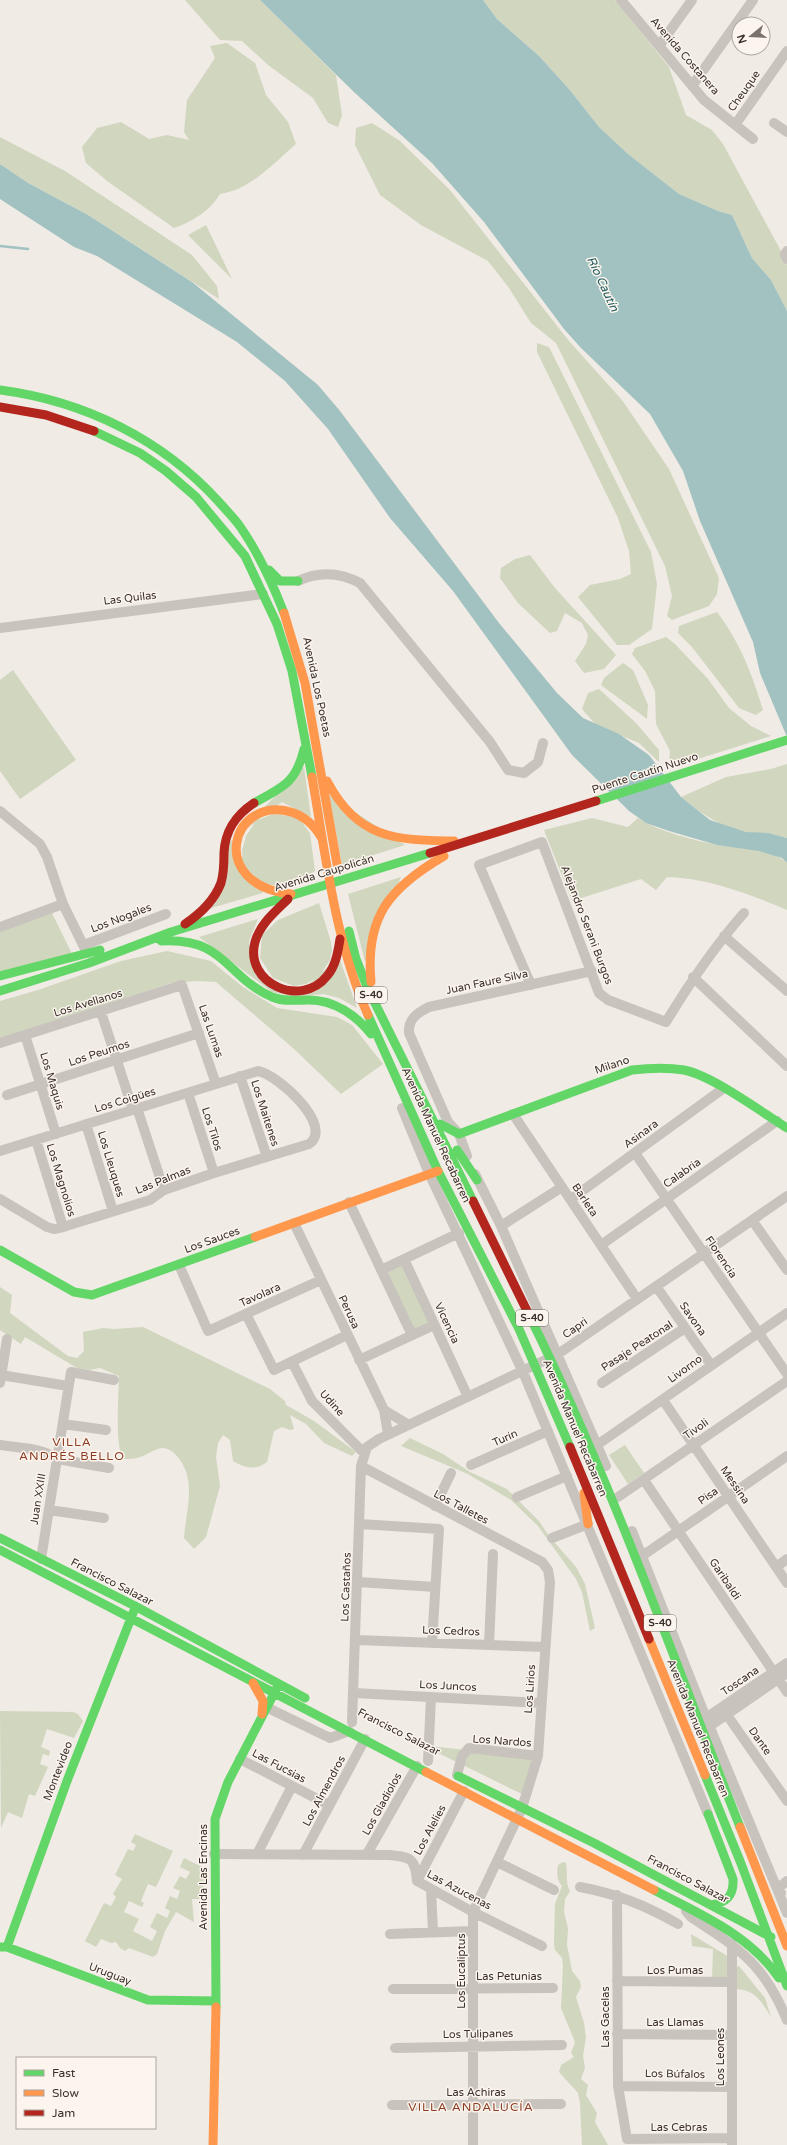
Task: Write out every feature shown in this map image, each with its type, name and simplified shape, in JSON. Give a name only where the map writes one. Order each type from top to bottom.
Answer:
[{"type":"main road","name":"Avenida Los Poetas","points":[[0,390],[41,396],[87,411],[124,428],[167,454],[196,477],[221,502],[247,536],[265,566],[286,611],[305,677],[341,887]]},
{"type":"main road","name":"Avenida Los Poetas","points":[[0,407],[46,415],[84,427],[123,444],[166,471],[196,497],[227,533],[244,556],[263,594],[286,647],[297,694],[331,886]]},
{"type":"main road","points":[[265,566],[280,581],[298,580]]},
{"type":"main road","points":[[265,566],[266,578],[263,594],[286,611]]},
{"type":"main road","points":[[286,611],[285,597],[287,591],[298,580]]},
{"type":"main road","points":[[171,932],[194,918],[213,898],[223,876],[223,849],[230,828],[245,810],[280,791],[290,782],[302,763],[304,740]]},
{"type":"main road","name":"Puente Cautín Nuevo","points":[[510,828],[787,740]]},
{"type":"main road","points":[[320,764],[332,793],[357,820],[379,834],[405,840],[469,841]]},
{"type":"main road","points":[[294,895],[264,888],[248,879],[242,872],[235,851],[238,834],[246,822],[261,812],[271,809],[282,810],[304,818],[318,830],[322,841]]},
{"type":"main road","name":"Avenida Caupolicán","points":[[0,991],[89,963],[171,932],[510,828]]},
{"type":"main road","points":[[380,1012],[373,995],[369,960],[371,943],[382,912],[400,885],[418,871],[469,841]]},
{"type":"main road","name":"Avenida Manuel Recabarren","points":[[331,886],[341,936],[354,984],[391,1066],[433,1172],[519,1329],[536,1366],[740,1861],[787,1986]]},
{"type":"main road","points":[[294,895],[267,918],[255,939],[253,950],[255,961],[266,980],[277,988],[291,992],[304,991],[316,986],[326,977],[332,968],[341,936]]},
{"type":"main road","name":"Avenida Manuel Recabarren","points":[[347,920],[356,959],[380,1012],[472,1198],[555,1356],[695,1716],[750,1850],[787,1947]]},
{"type":"main road","points":[[145,941],[181,940],[206,947],[245,980],[269,995],[292,1002],[318,1001],[343,1009],[362,1023],[391,1066]]},
{"type":"main road","name":"Avenida Caupolicán","points":[[0,976],[86,949],[145,941]]},
{"type":"main road","name":"Milano","points":[[459,1134],[632,1070],[663,1067],[684,1070],[705,1077],[787,1128]]},
{"type":"main road","points":[[424,1099],[478,1180]]},
{"type":"main road","points":[[428,1109],[437,1148],[433,1172],[472,1198]]},
{"type":"main road","points":[[440,1124],[459,1134]]},
{"type":"main road","name":"Los Sauces","points":[[0,1250],[74,1292],[83,1295],[92,1295],[179,1265],[433,1172]]},
{"type":"main road","points":[[519,1329],[531,1346],[541,1353],[555,1356]]},
{"type":"main road","points":[[597,1445],[608,1490]]},
{"type":"main road","points":[[582,1475],[588,1524]]},
{"type":"main road","name":"Francisco Salazar","points":[[0,1538],[135,1606],[312,1701]]},
{"type":"main road","name":"Francisco Salazar","points":[[0,1550],[274,1694],[359,1729],[422,1761],[464,1791],[724,1928],[749,1952],[773,1969],[787,1993]]},
{"type":"main road","name":"Montevideo","points":[[4,1947],[135,1606]]},
{"type":"main road","points":[[253,1683],[263,1701],[264,1711]]},
{"type":"main road","name":"Avenida Las Encinas","points":[[216,2052],[221,2034],[215,1968],[214,1827],[219,1805],[240,1759],[279,1684]]},
{"type":"main road","name":"Francisco Salazar","points":[[422,1761],[439,1766]]},
{"type":"main road","name":"Francisco Salazar","points":[[454,1774],[711,1905],[768,1935],[787,1947]]},
{"type":"main road","points":[[737,1790],[750,1850]]},
{"type":"main road","points":[[708,1814],[740,1861]]},
{"type":"main road","points":[[708,1814],[733,1879],[734,1888],[730,1898],[726,1902],[711,1905]]},
{"type":"main road","name":"Uruguay","points":[[4,1947],[148,2000],[190,2002],[219,2001]]},
{"type":"main road","points":[[215,1968],[206,1989],[190,2002],[207,2011],[216,2025]]},
{"type":"main road","name":"Avenida Las Encinas","points":[[213,2145],[216,2025],[219,2001]]},
{"type":"main road","name":"Avenida Las Encinas","points":[[214,2132],[218,2145]]},
{"type":"street","name":"Avenida Costanera","points":[[621,0],[704,100],[753,139]]},
{"type":"street","points":[[692,86],[753,0]]},
{"type":"street","points":[[659,46],[688,1]]},
{"type":"street","name":"Cheuque","points":[[735,125],[786,55]]},
{"type":"street","points":[[774,123],[787,132]]},
{"type":"street","points":[[787,251],[785,254],[787,259]]},
{"type":"street","points":[[298,580],[314,575],[331,574],[346,577],[360,583],[476,725],[508,770],[524,773],[529,770],[538,762],[543,743]]},
{"type":"street","name":"Las Quilas","points":[[0,628],[263,594]]},
{"type":"street","points":[[0,811],[40,844],[63,904],[86,949]]},
{"type":"street","name":"Alejandro Serani Burgos","points":[[531,985],[479,865],[542,842],[592,971],[599,993],[608,1000],[666,1022],[693,978]]},
{"type":"street","points":[[0,927],[63,904]]},
{"type":"street","points":[[744,913],[724,936],[693,978],[787,1066]]},
{"type":"street","name":"Los Nogales","points":[[86,949],[166,914]]},
{"type":"street","points":[[724,936],[787,991]]},
{"type":"street","name":"Juan Faure Silva","points":[[412,1040],[409,1027],[415,1015],[422,1011],[592,971]]},
{"type":"street","name":"Los Avellanos","points":[[0,1043],[182,985]]},
{"type":"street","name":"Las Lumas","points":[[182,985],[216,1084]]},
{"type":"street","points":[[101,1012],[117,1061],[164,1190]]},
{"type":"street","name":"Los Peumos","points":[[7,1096],[199,1033]]},
{"type":"street","name":"Los Maquis","points":[[26,1035],[56,1134]]},
{"type":"street","name":"Avenida Manuel Recabarren","points":[[412,1040],[448,1122],[459,1134],[478,1180],[501,1226],[555,1356],[597,1445],[708,1722],[778,1888],[787,1913]]},
{"type":"street","name":"Avenida Manuel Recabarren","points":[[376,1043],[459,1233],[523,1372],[588,1524],[708,1814]]},
{"type":"street","name":"Los Coigües","points":[[0,1151],[258,1071],[269,1074],[296,1098],[309,1113],[317,1134],[315,1140]]},
{"type":"street","name":"Los Maitenes","points":[[240,1076],[267,1157]]},
{"type":"street","name":"Asinara","points":[[571,1199],[724,1088]]},
{"type":"street","name":"Los Tilos","points":[[188,1093],[214,1173]]},
{"type":"street","name":"Barleta","points":[[513,1114],[571,1199],[636,1299]]},
{"type":"street","name":"Calabria","points":[[601,1245],[777,1122]]},
{"type":"street","name":"Los Lleuques","points":[[86,1124],[113,1211]]},
{"type":"street","name":"Los Magnolios","points":[[36,1140],[63,1227]]},
{"type":"street","name":"Las Palmas","points":[[0,1199],[47,1227],[54,1229],[150,1200],[164,1190],[309,1144],[315,1140]]},
{"type":"street","name":"Florencia","points":[[635,1153],[787,1374]]},
{"type":"street","points":[[501,1226],[562,1187]]},
{"type":"street","name":"Capri","points":[[364,1453],[372,1443],[388,1434],[555,1356],[787,1196]]},
{"type":"street","points":[[349,1202],[412,1335]]},
{"type":"street","points":[[752,1220],[787,1270]]},
{"type":"street","name":"Perusa","points":[[294,1223],[384,1410],[388,1434]]},
{"type":"street","points":[[381,1270],[459,1233]]},
{"type":"street","name":"Vicencia","points":[[404,1260],[468,1397]]},
{"type":"street","name":"Tavolara","points":[[179,1265],[208,1331],[321,1280]]},
{"type":"street","name":"Savona","points":[[656,1286],[711,1365]]},
{"type":"street","name":"Livorno","points":[[597,1445],[787,1313]]},
{"type":"street","points":[[246,1314],[274,1370],[347,1335]]},
{"type":"street","points":[[359,1360],[434,1325]]},
{"type":"street","name":"Pasaje Peatonal","points":[[602,1383],[685,1328]]},
{"type":"street","points":[[7,1339],[1,1379],[68,1386]]},
{"type":"street","name":"Udine","points":[[292,1362],[312,1401],[364,1453]]},
{"type":"street","name":"Juan XXIII","points":[[41,1559],[71,1372],[114,1380]]},
{"type":"street","name":"Tivoli","points":[[618,1497],[787,1381]]},
{"type":"street","name":"Messina","points":[[663,1400],[787,1583]]},
{"type":"street","points":[[384,1410],[410,1425]]},
{"type":"street","points":[[63,1424],[106,1430]]},
{"type":"street","name":"Turín","points":[[471,1466],[548,1432]]},
{"type":"street","points":[[0,1445],[47,1453],[57,1459],[108,1468]]},
{"type":"street","name":"Los Castaños","points":[[359,1729],[354,1693],[361,1466],[364,1453]]},
{"type":"street","name":"Pisa","points":[[642,1556],[787,1456]]},
{"type":"street","name":"Los Talletes","points":[[361,1466],[542,1562],[548,1570]]},
{"type":"street","points":[[435,1506],[450,1473]]},
{"type":"street","points":[[517,1497],[567,1476]]},
{"type":"street","name":"Garibaldi","points":[[644,1480],[678,1531],[780,1675],[787,1692]]},
{"type":"street","points":[[49,1510],[104,1518]]},
{"type":"street","points":[[360,1524],[439,1529],[432,1643]]},
{"type":"street","points":[[552,1538],[588,1524]]},
{"type":"street","points":[[489,1645],[492,1554]]},
{"type":"street","points":[[776,1567],[787,1559]]},
{"type":"street","name":"Los Lirios","points":[[522,1808],[538,1756],[550,1582],[548,1570]]},
{"type":"street","points":[[358,1582],[435,1587]]},
{"type":"street","name":"Los Cedros","points":[[356,1640],[545,1647]]},
{"type":"street","name":"Toscana","points":[[708,1722],[727,1715],[780,1675],[787,1663]]},
{"type":"street","name":"Toscana","points":[[708,1722],[780,1675]]},
{"type":"street","name":"Los Juncos","points":[[354,1693],[541,1703]]},
{"type":"street","points":[[422,1761],[431,1697]]},
{"type":"street","name":"Francisco Salazar","points":[[264,1711],[297,1722],[330,1738],[359,1729]]},
{"type":"street","name":"Dante","points":[[727,1715],[787,1801]]},
{"type":"street","name":"Los Almendros","points":[[303,1855],[330,1805],[359,1729]]},
{"type":"street","name":"Los Nardos","points":[[454,1774],[462,1756],[469,1748],[538,1756]]},
{"type":"street","name":"Las Fucsias","points":[[240,1759],[330,1805]]},
{"type":"street","name":"Los Gladiolos","points":[[367,1854],[422,1761]]},
{"type":"street","points":[[257,1854],[292,1786]]},
{"type":"street","name":"Los Alelies","points":[[417,1881],[464,1791]]},
{"type":"street","name":"Los Eucaliptus","points":[[473,2145],[473,1912],[522,1808]]},
{"type":"street","name":"Las Azucenas","points":[[214,1854],[367,1854],[406,1857],[412,1861],[416,1868],[417,1881],[473,1912],[542,1946]]},
{"type":"street","points":[[497,1862],[554,1890]]},
{"type":"street","points":[[787,1881],[778,1888],[787,1901]]},
{"type":"street","points":[[580,1887],[617,1895],[641,1904],[678,1924]]},
{"type":"street","points":[[431,1889],[433,1932]]},
{"type":"street","name":"Las Gacelas","points":[[617,1895],[618,2086],[627,2139]]},
{"type":"street","points":[[683,1906],[691,1917],[732,1944],[749,1952],[768,1983],[787,2020]]},
{"type":"street","points":[[390,1934],[473,1931]]},
{"type":"street","name":"Los Leones","points":[[732,1944],[732,2142]]},
{"type":"street","points":[[733,1969],[749,1952]]},
{"type":"street","name":"Los Pumas","points":[[617,1982],[732,1982]]},
{"type":"street","name":"Las Petunias","points":[[393,1989],[553,1988]]},
{"type":"street","name":"Las Llamas","points":[[617,2034],[732,2035]]},
{"type":"street","name":"Los Tulipanes","points":[[395,2048],[562,2045]]},
{"type":"street","name":"Los Búfalos","points":[[618,2086],[732,2087]]},
{"type":"street","name":"Las Achiras","points":[[392,2105],[561,2104]]},
{"type":"street","name":"Las Cebras","points":[[627,2139],[732,2142]]},
{"type":"green space","points":[[185,0],[260,0],[336,75],[342,115],[338,127],[328,123],[313,98],[268,65],[242,41],[220,40]]},
{"type":"green space","points":[[483,0],[615,0],[669,67],[686,115],[712,130],[723,144],[781,251],[787,265],[787,311],[771,280],[752,258],[732,215],[718,211],[679,194],[628,154],[599,127],[569,89],[539,56],[497,19]]},
{"type":"green space","points":[[227,43],[255,63],[266,95],[288,122],[296,144],[261,175],[241,187],[220,194],[212,205],[200,215],[174,228],[107,181],[86,163],[82,147],[97,128],[121,122],[149,139],[167,135],[189,140],[184,132],[187,100],[215,58],[210,46]]},
{"type":"green space","points":[[372,123],[400,141],[450,190],[569,341],[622,400],[669,469],[719,578],[717,594],[709,606],[672,620],[667,616],[672,596],[665,566],[556,343],[531,323],[509,288],[488,261],[421,225],[380,195],[355,145],[356,128]]},
{"type":"green space","points":[[0,137],[65,171],[192,255],[217,286],[219,299],[88,215],[28,183],[0,164]]},
{"type":"green space","points":[[206,225],[232,279],[188,235]]},
{"type":"green space","points":[[537,343],[549,347],[651,552],[657,584],[652,629],[629,645],[617,645],[578,597],[590,585],[620,579],[631,574],[629,551],[618,518],[537,352]]},
{"type":"green space","points":[[530,555],[555,588],[616,655],[604,669],[584,673],[575,661],[586,644],[588,635],[582,623],[565,613],[557,631],[550,633],[518,603],[500,578],[501,568],[515,559]]},
{"type":"green space","points":[[717,612],[739,647],[750,671],[763,710],[756,715],[739,708],[692,647],[678,633],[679,626]]},
{"type":"green space","points":[[666,637],[675,644],[708,679],[729,708],[751,726],[771,736],[669,768],[670,751],[656,724],[655,691],[645,671],[632,654],[635,648]]},
{"type":"green space","points":[[623,663],[633,670],[648,705],[647,719],[601,685],[604,678]]},
{"type":"green space","points":[[13,670],[76,760],[20,799],[0,771],[0,680]]},
{"type":"green space","points":[[599,689],[636,723],[659,750],[659,762],[639,743],[597,726],[582,709],[588,693]]},
{"type":"green space","points":[[787,764],[787,838],[757,834],[729,827],[696,809],[681,797],[726,777],[771,769]]},
{"type":"green space","points":[[304,767],[311,817],[282,802],[232,840],[263,893],[208,909],[228,844]]},
{"type":"green space","points":[[329,795],[405,845],[342,865]]},
{"type":"green space","points":[[273,814],[298,817],[310,833],[315,871],[294,882],[283,885],[259,883],[243,861],[242,851],[246,836],[256,821]]},
{"type":"green space","points":[[592,818],[628,827],[638,818],[655,827],[699,841],[773,854],[787,863],[787,910],[728,888],[698,880],[667,877],[656,890],[641,879],[572,901],[544,830]]},
{"type":"green space","points":[[401,877],[365,962],[348,894]]},
{"type":"green space","points":[[319,903],[331,942],[332,950],[330,960],[320,975],[306,984],[294,986],[273,978],[260,958],[262,935],[278,920]]},
{"type":"green space","points":[[52,913],[72,954],[0,973],[0,932]]},
{"type":"green space","points":[[258,919],[249,941],[252,966],[297,994],[339,957],[357,1008],[339,998],[323,994],[297,997],[272,992],[199,937]]},
{"type":"green space","points":[[167,951],[211,961],[243,987],[277,1008],[337,1017],[352,1025],[383,1064],[341,1094],[293,1048],[216,982],[197,981],[171,983],[0,1040],[0,1001],[38,990],[121,961]]},
{"type":"green space","points":[[402,1263],[430,1323],[413,1331],[385,1272]]},
{"type":"green space","points":[[0,1287],[12,1295],[10,1313],[68,1356],[77,1358],[84,1351],[83,1332],[103,1328],[114,1329],[143,1327],[270,1389],[285,1401],[286,1405],[314,1421],[356,1452],[352,1456],[324,1443],[306,1424],[290,1415],[294,1429],[290,1430],[282,1427],[274,1431],[267,1462],[258,1467],[250,1468],[233,1461],[230,1440],[223,1435],[218,1443],[216,1457],[220,1486],[206,1537],[194,1549],[184,1538],[189,1484],[183,1464],[170,1450],[162,1448],[134,1459],[124,1459],[121,1453],[118,1433],[119,1376],[100,1368],[89,1370],[77,1368],[25,1337],[21,1344],[0,1330]]},
{"type":"green space","points":[[410,1438],[443,1454],[470,1472],[507,1489],[539,1521],[549,1536],[576,1567],[585,1584],[595,1628],[590,1631],[582,1592],[576,1579],[538,1526],[511,1500],[468,1474],[401,1446]]},
{"type":"green space","points":[[625,1445],[644,1473],[628,1484],[609,1455]]},
{"type":"green space","points":[[0,1711],[73,1712],[78,1714],[83,1721],[74,1738],[47,1729],[41,1747],[50,1751],[49,1756],[43,1754],[40,1764],[48,1767],[35,1796],[29,1794],[22,1818],[8,1812],[1,1828]]},
{"type":"green space","points":[[430,1746],[536,1758],[524,1795],[430,1749]]},
{"type":"green space","points":[[135,1834],[173,1851],[156,1887],[148,1884],[141,1901],[144,1903],[142,1907],[129,1901],[124,1912],[139,1919],[133,1931],[152,1941],[157,1931],[150,1927],[157,1913],[167,1918],[170,1911],[165,1908],[170,1896],[177,1899],[180,1891],[173,1888],[180,1876],[186,1879],[190,1872],[180,1867],[184,1858],[206,1869],[201,1899],[192,1899],[194,1922],[176,1912],[165,1931],[157,1954],[153,1957],[129,1948],[125,1951],[120,1948],[116,1942],[111,1943],[101,1939],[96,1947],[85,1941],[104,1903],[111,1906],[116,1897],[113,1894],[122,1879],[115,1875],[128,1849],[133,1851],[136,1845],[131,1842]]},
{"type":"green space","points":[[563,1862],[566,1863],[570,1891],[565,1899],[564,1912],[568,1928],[567,1945],[572,1971],[580,1981],[581,1987],[576,1997],[584,2023],[586,2037],[583,2056],[585,2068],[581,2079],[588,2085],[586,2095],[597,2113],[595,2122],[608,2145],[582,2145],[580,2103],[578,2093],[559,2072],[561,2065],[574,2057],[571,2053],[575,2042],[561,2008],[563,1966],[562,1958],[555,1950],[554,1944],[555,1904],[562,1886],[557,1873],[558,1865]]},
{"type":"green space","points":[[691,1934],[729,1957],[729,1979],[712,1979],[713,1949],[692,1946]]},
{"type":"green space","points":[[739,1966],[765,1998],[771,2017],[757,1997],[748,1992],[735,1989],[735,1968]]},
{"type":"water","name":"Río Cautín","points":[[260,0],[483,0],[497,19],[539,56],[569,89],[599,127],[628,154],[679,194],[718,211],[732,215],[752,258],[771,280],[787,311],[787,737],[760,673],[753,642],[700,521],[683,471],[650,414],[582,349],[564,329],[484,222],[432,163],[355,93]]},
{"type":"water","points":[[0,164],[28,183],[88,215],[192,282],[318,385],[340,411],[499,623],[557,693],[583,718],[619,734],[649,755],[681,797],[710,820],[746,832],[768,833],[787,838],[787,863],[782,858],[759,851],[717,845],[669,831],[646,823],[629,811],[572,755],[453,591],[390,518],[328,429],[285,381],[237,342],[97,256],[74,247],[0,199]]},
{"type":"waterway","points":[[0,246],[28,249]]},
{"type":"traffic: fast","points":[[0,390],[31,395],[62,403],[91,414],[120,426],[173,459],[197,480],[239,525],[264,568],[284,613]]},
{"type":"traffic: fast","points":[[94,431],[140,453],[166,471],[196,497],[245,556],[277,624],[292,671],[312,777]]},
{"type":"traffic: fast","points":[[269,570],[280,581],[298,581]]},
{"type":"traffic: fast","points":[[596,801],[787,740]]},
{"type":"traffic: fast","points":[[254,803],[273,793],[287,783],[297,770],[304,749]]},
{"type":"traffic: fast","points":[[0,991],[89,963],[171,932],[430,853]]},
{"type":"traffic: fast","points":[[349,931],[356,959],[368,989],[473,1201]]},
{"type":"traffic: fast","points":[[161,941],[182,941],[199,945],[212,951],[244,979],[272,997],[286,1000],[318,1001],[336,1006],[351,1015],[371,1034]]},
{"type":"traffic: fast","points":[[0,976],[100,950]]},
{"type":"traffic: fast","points":[[368,1015],[438,1171],[519,1329],[570,1447]]},
{"type":"traffic: fast","points":[[440,1124],[459,1134],[632,1070],[664,1068],[684,1070],[709,1079],[787,1128]]},
{"type":"traffic: fast","points":[[457,1150],[477,1180]]},
{"type":"traffic: fast","points":[[0,1250],[74,1292],[92,1295],[255,1237]]},
{"type":"traffic: fast","points":[[531,1319],[615,1507],[740,1827]]},
{"type":"traffic: fast","points":[[0,1538],[135,1606],[305,1698]]},
{"type":"traffic: fast","points":[[0,1550],[426,1772]]},
{"type":"traffic: fast","points":[[7,1947],[67,1781],[135,1608]]},
{"type":"traffic: fast","points":[[216,2007],[215,1819],[228,1782],[279,1684]]},
{"type":"traffic: fast","points":[[705,1775],[740,1861],[787,1986]]},
{"type":"traffic: fast","points":[[458,1776],[594,1843],[771,1937]]},
{"type":"traffic: fast","points":[[708,1814],[733,1879],[731,1894],[725,1900],[711,1905]]},
{"type":"traffic: fast","points":[[654,1890],[722,1926],[738,1937],[753,1949],[779,1978]]},
{"type":"traffic: fast","points":[[0,1947],[7,1947],[148,2000],[215,2001]]},
{"type":"traffic: slow","points":[[284,613],[305,683],[337,864]]},
{"type":"traffic: slow","points":[[312,777],[327,868],[339,928],[347,958],[368,1015]]},
{"type":"traffic: slow","points":[[327,781],[351,815],[365,825],[396,837],[433,841],[454,841]]},
{"type":"traffic: slow","points":[[291,894],[264,887],[247,875],[238,860],[237,843],[242,828],[254,816],[270,810],[291,812],[308,822],[321,837]]},
{"type":"traffic: slow","points":[[371,982],[370,959],[372,939],[377,922],[385,907],[395,893],[409,880],[444,856]]},
{"type":"traffic: slow","points":[[255,1237],[438,1171]]},
{"type":"traffic: slow","points":[[584,1493],[588,1524]]},
{"type":"traffic: slow","points":[[649,1639],[705,1775]]},
{"type":"traffic: slow","points":[[253,1683],[263,1701],[262,1714]]},
{"type":"traffic: slow","points":[[426,1772],[654,1890]]},
{"type":"traffic: slow","points":[[740,1827],[787,1946]]},
{"type":"traffic: slow","points":[[213,2145],[216,2007]]},
{"type":"traffic: jam","points":[[0,407],[46,415],[94,431]]},
{"type":"traffic: jam","points":[[430,853],[596,801]]},
{"type":"traffic: jam","points":[[185,924],[196,916],[215,896],[223,876],[225,845],[229,830],[237,818],[254,803]]},
{"type":"traffic: jam","points":[[288,899],[264,924],[255,942],[254,957],[258,969],[266,979],[277,987],[290,991],[303,990],[316,986],[333,968],[340,939]]},
{"type":"traffic: jam","points":[[473,1201],[531,1319]]},
{"type":"traffic: jam","points":[[570,1447],[649,1639]]},
{"type":"district","name":"VILLA ANDRÉS BELLO","points":[[72,1449]]},
{"type":"district","name":"VILLA ANDALUCÍA","points":[[471,2107]]}]
